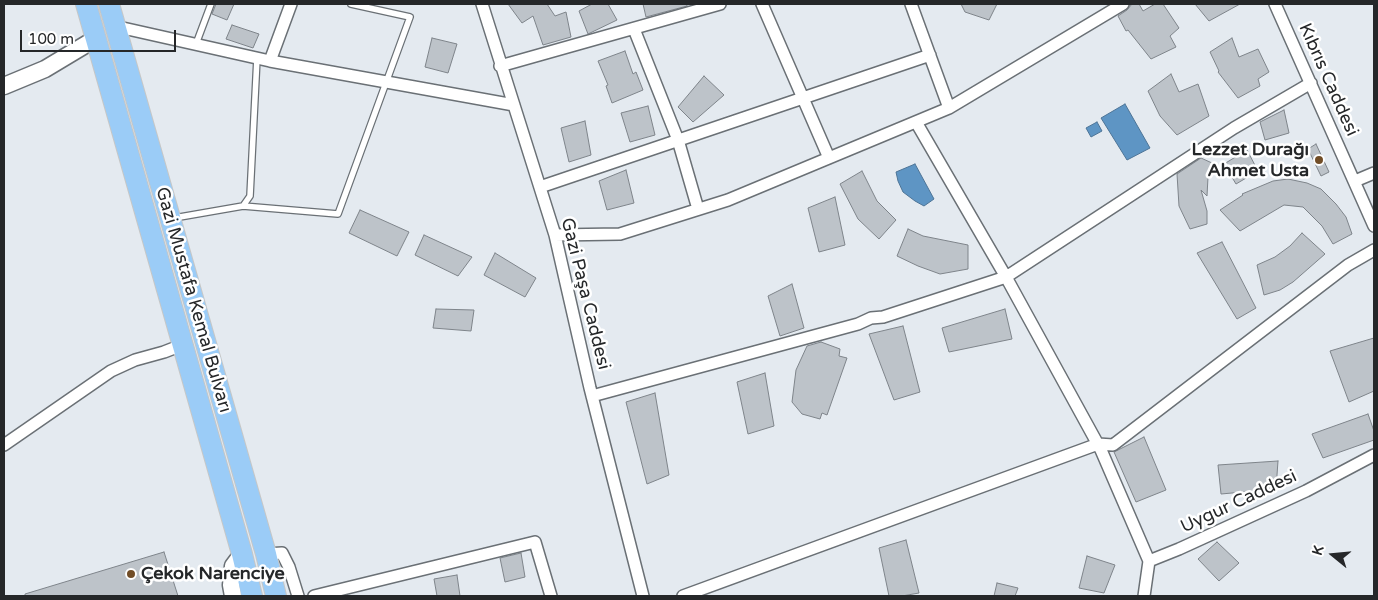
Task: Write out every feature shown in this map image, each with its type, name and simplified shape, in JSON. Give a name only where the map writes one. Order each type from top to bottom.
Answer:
[{"type":"highway","name":"Gazi Mustafa Kemal Bulvarı","points":[[86,4],[242,554],[252,596]]},
{"type":"highway","name":"Gazi Mustafa Kemal Bulvarı","points":[[109,4],[266,554],[276,596]]},
{"type":"street","points":[[270,61],[291,4]]},
{"type":"street","name":"Gazi Paşa Caddesi","points":[[482,4],[500,66],[555,235],[592,396],[643,596]]},
{"type":"street","points":[[500,66],[720,4]]},
{"type":"street","points":[[762,4],[829,158]]},
{"type":"street","points":[[911,4],[949,108]]},
{"type":"street","points":[[555,235],[620,234],[728,200],[949,108],[1123,4]]},
{"type":"street","name":"Kıbrıs Caddesi","points":[[1275,4],[1374,226]]},
{"type":"street","points":[[114,26],[270,61],[514,105]]},
{"type":"street","points":[[634,29],[678,140],[698,210]]},
{"type":"street","points":[[5,83],[46,69],[95,39]]},
{"type":"street","points":[[540,187],[930,55]]},
{"type":"street","points":[[592,396],[858,324],[871,318],[884,316],[1006,277],[1234,128],[1311,83]]},
{"type":"street","points":[[916,122],[1006,277],[1098,444],[1126,503],[1149,561],[1144,596]]},
{"type":"street","points":[[1355,181],[1374,173]]},
{"type":"street","points":[[684,596],[1098,444],[1113,445],[1348,265],[1374,250]]},
{"type":"street","points":[[4,445],[111,371],[135,360],[182,345]]},
{"type":"street","name":"Uygur Caddesi","points":[[1149,561],[1306,492],[1374,456]]},
{"type":"street","points":[[314,596],[535,542],[551,596]]},
{"type":"street","points":[[233,596],[231,585],[233,566],[242,554]]},
{"type":"street","points":[[266,554],[282,554],[289,567],[298,596]]},
{"type":"lane","points":[[196,44],[211,4]]},
{"type":"lane","points":[[169,218],[244,206],[338,214],[410,17],[351,4]]},
{"type":"lane","points":[[244,206],[250,196],[257,58]]},
{"type":"water","points":[[1125,104],[1150,148],[1127,160],[1101,118]]},
{"type":"water","points":[[1097,122],[1102,131],[1091,137],[1086,128]]},
{"type":"water","points":[[915,164],[934,199],[924,206],[903,192],[896,172]]},
{"type":"building","points":[[216,4],[234,4],[227,20],[212,14]]},
{"type":"building","points":[[508,4],[547,4],[555,16],[566,12],[571,37],[543,45],[533,16],[522,23]]},
{"type":"building","points":[[592,4],[608,4],[617,20],[588,34],[579,11]]},
{"type":"building","points":[[643,4],[687,4],[687,6],[646,17]]},
{"type":"building","points":[[961,4],[997,4],[989,20],[965,12]]},
{"type":"building","points":[[1132,4],[1139,4],[1143,11],[1155,4],[1163,4],[1179,28],[1170,36],[1176,47],[1151,59],[1128,30],[1126,31],[1118,16]]},
{"type":"building","points":[[1195,4],[1240,4],[1209,21]]},
{"type":"building","points":[[232,25],[259,34],[253,48],[226,39]]},
{"type":"building","points":[[432,38],[457,44],[448,73],[425,67]]},
{"type":"building","points":[[1232,38],[1239,57],[1258,49],[1269,72],[1258,79],[1260,86],[1238,98],[1218,72],[1210,52]]},
{"type":"building","points":[[625,51],[633,74],[636,72],[643,90],[612,103],[606,86],[608,85],[598,61]]},
{"type":"building","points":[[1171,74],[1179,92],[1198,84],[1209,116],[1177,135],[1160,116],[1148,91]]},
{"type":"building","points":[[704,76],[724,95],[693,122],[678,107]]},
{"type":"building","points":[[648,106],[655,135],[630,142],[621,113]]},
{"type":"building","points":[[1284,110],[1289,133],[1265,140],[1260,122]]},
{"type":"building","points":[[585,121],[591,155],[569,162],[561,128]]},
{"type":"building","name":"Lezzet Durağı Ahmet Usta","points":[[1316,144],[1329,172],[1321,176],[1308,149]]},
{"type":"building","points":[[1247,150],[1258,171],[1236,184],[1224,164]]},
{"type":"building","points":[[1201,158],[1212,163],[1208,177],[1207,196],[1201,190],[1207,211],[1207,224],[1190,229],[1179,206],[1177,174]]},
{"type":"building","points":[[626,170],[634,203],[607,210],[599,181]]},
{"type":"building","points":[[862,171],[877,201],[896,220],[879,239],[858,219],[840,184]]},
{"type":"building","points":[[1288,179],[1307,183],[1321,189],[1346,217],[1352,234],[1333,244],[1322,226],[1303,207],[1284,205],[1240,231],[1220,210],[1242,194],[1273,181]]},
{"type":"building","points":[[835,197],[845,245],[819,252],[808,208]]},
{"type":"building","points":[[360,210],[409,232],[397,256],[349,233]]},
{"type":"building","points":[[908,229],[923,236],[968,245],[968,269],[940,274],[897,256]]},
{"type":"building","points":[[1302,233],[1325,254],[1293,282],[1280,290],[1264,295],[1257,265],[1275,257],[1290,246]]},
{"type":"building","points":[[424,235],[472,257],[458,276],[415,255]]},
{"type":"building","points":[[1222,242],[1256,308],[1237,319],[1197,253]]},
{"type":"building","points":[[495,253],[536,278],[525,297],[484,275]]},
{"type":"building","points":[[792,284],[804,328],[780,336],[768,296]]},
{"type":"building","points":[[436,309],[474,310],[471,331],[433,328]]},
{"type":"building","points":[[1005,309],[1012,339],[949,352],[942,328]]},
{"type":"building","points":[[903,326],[920,392],[894,400],[869,334]]},
{"type":"building","points":[[1374,338],[1374,391],[1349,402],[1330,351]]},
{"type":"building","points":[[821,342],[840,349],[839,356],[847,358],[827,415],[822,413],[820,419],[802,414],[792,402],[796,370],[807,346]]},
{"type":"building","points":[[765,373],[774,426],[748,434],[737,382]]},
{"type":"building","points":[[655,393],[669,475],[647,484],[626,402]]},
{"type":"building","points":[[1368,414],[1374,431],[1374,440],[1323,458],[1312,434]]},
{"type":"building","points":[[1144,437],[1166,490],[1136,502],[1114,452]]},
{"type":"building","points":[[1278,461],[1276,489],[1221,494],[1218,465]]},
{"type":"building","points":[[906,540],[919,593],[889,596],[879,548]]},
{"type":"building","points":[[1217,542],[1239,563],[1219,581],[1198,559]]},
{"type":"building","name":"Çekok Narenciye","points":[[164,552],[178,596],[25,596],[25,594]]},
{"type":"building","points":[[521,553],[525,577],[505,582],[500,558]]},
{"type":"building","points":[[1087,556],[1115,565],[1104,593],[1079,588]]},
{"type":"building","points":[[457,575],[460,596],[437,596],[434,579]]},
{"type":"building","points":[[997,583],[1018,588],[1015,596],[994,596]]},
{"type":"place","name":"Lezzet Durağı Ahmet Usta","points":[[1319,160]]},
{"type":"place","name":"Çekok Narenciye","points":[[131,574]]}]
